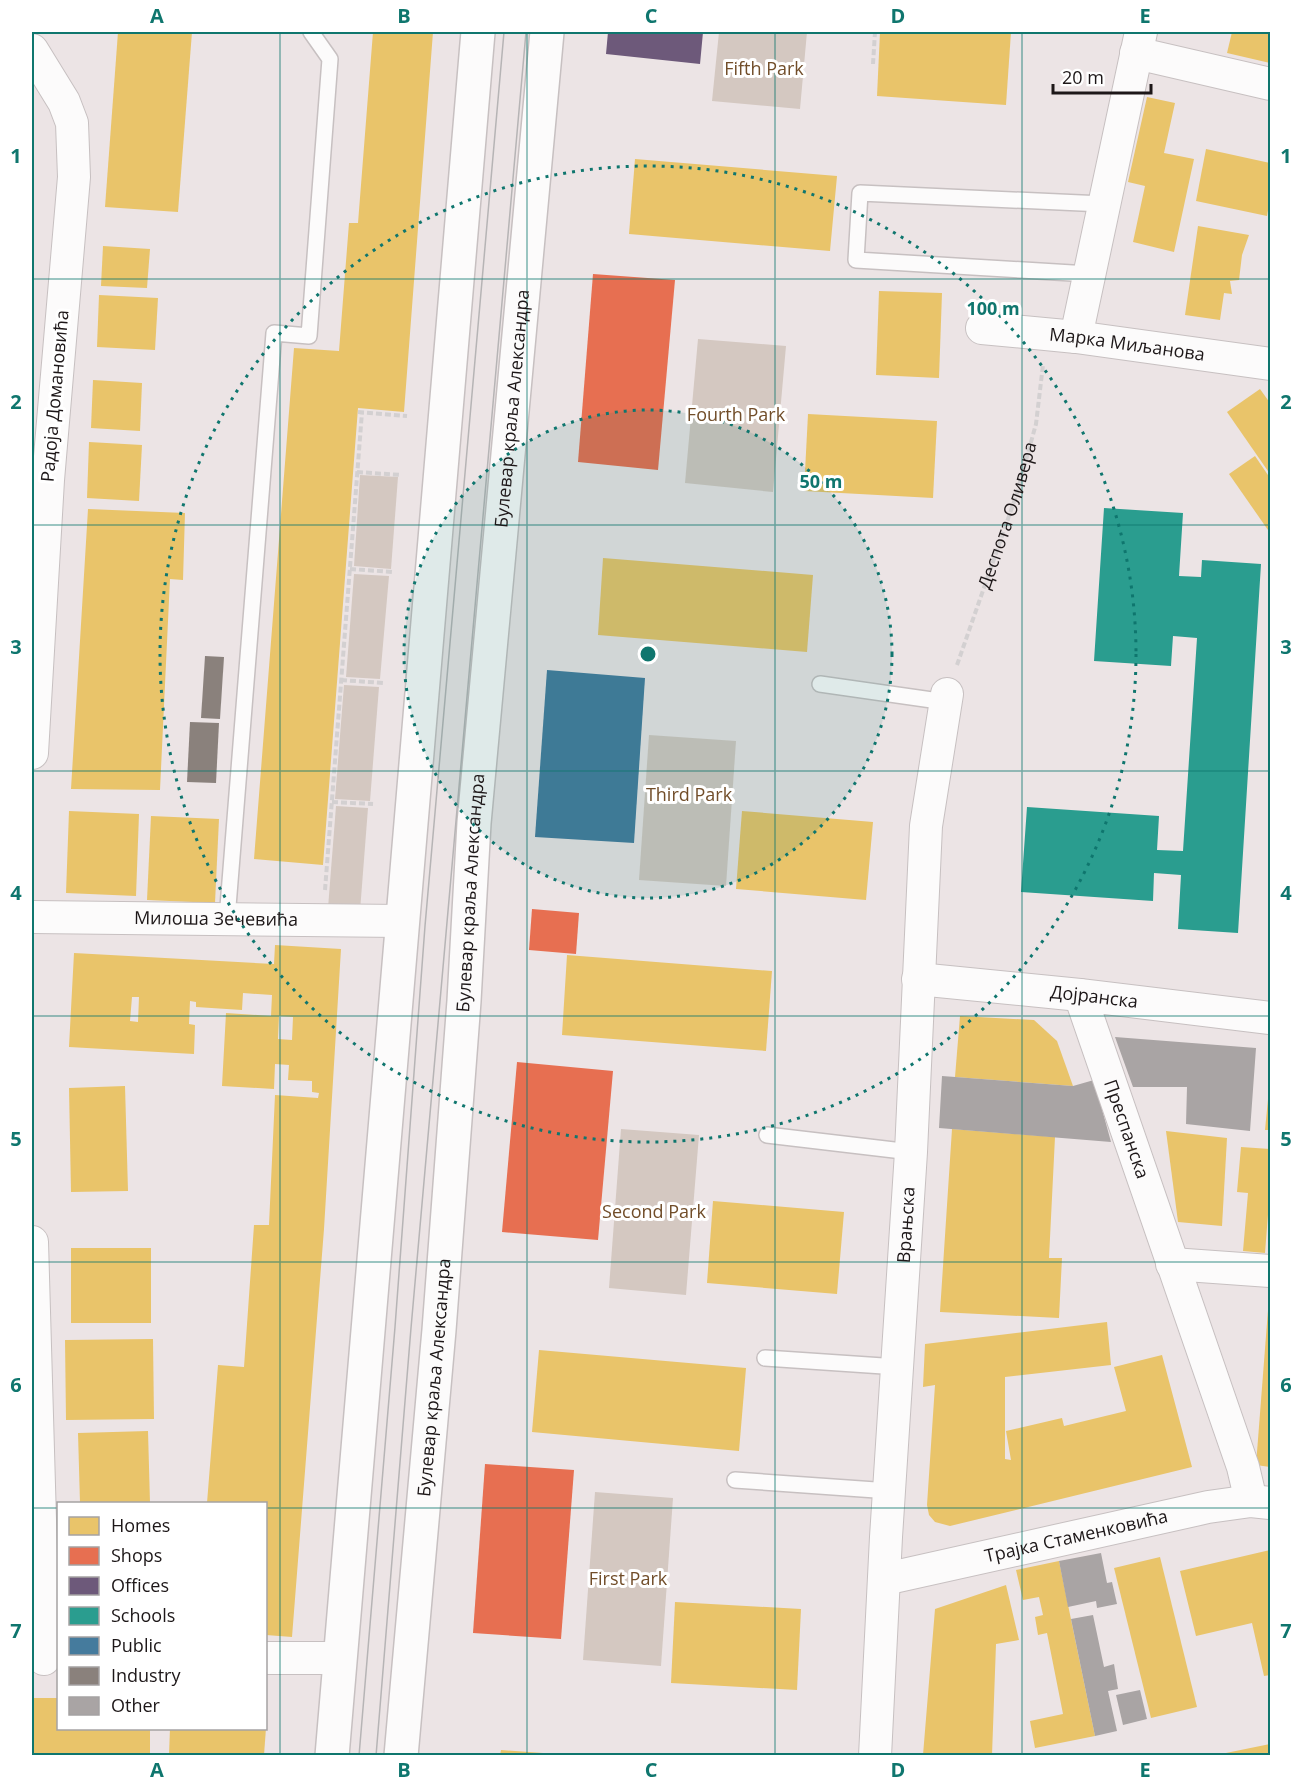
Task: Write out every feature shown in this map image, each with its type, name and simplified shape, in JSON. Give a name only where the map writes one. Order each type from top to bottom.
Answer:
[{"type":"main road","points":[[332,1755],[478,32]]},
{"type":"main road","name":"Булевар краља Александра","points":[[401,1755],[439,1330],[464,1001],[474,823],[548,32]]},
{"type":"street","points":[[1076,337],[1139,42],[1270,84]]},
{"type":"street","name":"Радоја Домановића","points":[[32,50],[64,102],[72,123],[74,177],[48,480],[32,753]]},
{"type":"street","name":"Марка Миљанова","points":[[982,328],[1076,337],[1270,364]]},
{"type":"street","name":"Врањска","points":[[875,1755],[911,1152],[926,826],[947,698]]},
{"type":"street","name":"Милоша Зечевића","points":[[32,917],[402,921]]},
{"type":"street","name":"Дојранска","points":[[918,979],[1080,995],[1270,1018]]},
{"type":"street","name":"Преспанска","points":[[1080,995],[1243,1467],[1261,1502]]},
{"type":"street","points":[[32,1242],[45,1659]]},
{"type":"street","points":[[1172,1264],[1270,1271]]},
{"type":"street","name":"Трајка Стаменковића","points":[[885,1579],[1208,1507],[1261,1502]]},
{"type":"street","points":[[267,1658],[340,1658]]},
{"type":"lane","points":[[227,919],[274,333],[309,336],[330,59],[311,32]]},
{"type":"lane","points":[[1089,274],[856,260],[860,193],[1103,204]]},
{"type":"lane","points":[[820,684],[947,698]]},
{"type":"lane","points":[[767,1135],[911,1152]]},
{"type":"lane","points":[[765,1358],[898,1367]]},
{"type":"lane","points":[[735,1480],[890,1491]]},
{"type":"path","points":[[873,64],[875,32]]},
{"type":"path","name":"Деспота Оливера","points":[[947,698],[1016,496],[1036,424],[1045,334]]},
{"type":"path","points":[[324,900],[360,412],[407,416]]},
{"type":"path","points":[[357,472],[401,474]]},
{"type":"path","points":[[350,569],[393,572]]},
{"type":"path","points":[[341,680],[383,683]]},
{"type":"path","points":[[332,802],[373,804]]},
{"type":"green space","name":"Fifth Park","points":[[719,32],[807,32],[800,109],[712,101]]},
{"type":"green space","name":"Fourth Park","points":[[698,339],[786,346],[773,492],[685,483]]},
{"type":"green space","points":[[360,475],[398,477],[391,569],[354,566]]},
{"type":"green space","points":[[354,574],[389,576],[380,679],[346,677]]},
{"type":"green space","points":[[344,685],[379,687],[370,801],[335,799]]},
{"type":"green space","name":"Third Park","points":[[649,735],[736,741],[726,886],[639,880]]},
{"type":"green space","points":[[336,806],[368,808],[360,911],[328,908]]},
{"type":"green space","name":"Second Park","points":[[621,1129],[699,1135],[686,1295],[609,1288]]},
{"type":"green space","name":"First Park","points":[[595,1492],[673,1498],[661,1666],[583,1660]]},
{"type":"building: Homes","points":[[118,32],[192,32],[178,212],[105,207]]},
{"type":"building: Homes","points":[[373,32],[433,32],[404,412],[358,408],[323,865],[254,859],[294,348],[339,351],[349,223],[358,223]]},
{"type":"building: Homes","points":[[880,32],[1011,32],[1006,105],[877,96]]},
{"type":"building: Homes","points":[[1232,32],[1270,32],[1270,63],[1227,53]]},
{"type":"building: Homes","points":[[1147,97],[1175,103],[1164,153],[1194,159],[1174,252],[1133,242],[1145,186],[1128,182]]},
{"type":"building: Homes","points":[[1206,149],[1270,163],[1270,199],[1267,216],[1196,201]]},
{"type":"building: Homes","points":[[635,159],[837,176],[830,251],[629,234]]},
{"type":"building: Homes","points":[[1198,226],[1249,235],[1242,255],[1239,280],[1230,281],[1232,294],[1224,293],[1220,320],[1185,315]]},
{"type":"building: Homes","points":[[103,246],[150,249],[147,288],[101,286]]},
{"type":"building: Homes","points":[[879,291],[942,293],[939,378],[876,375]]},
{"type":"building: Homes","points":[[99,295],[158,298],[155,350],[97,347]]},
{"type":"building: Homes","points":[[93,380],[142,383],[140,431],[91,428]]},
{"type":"building: Homes","points":[[1260,389],[1270,403],[1270,474],[1227,412]]},
{"type":"building: Homes","points":[[808,414],[937,421],[933,498],[804,491]]},
{"type":"building: Homes","points":[[89,442],[142,445],[139,501],[87,498]]},
{"type":"building: Homes","points":[[1255,456],[1270,478],[1270,528],[1268,530],[1229,474]]},
{"type":"building: Homes","points":[[88,509],[185,513],[183,580],[170,579],[160,790],[71,789]]},
{"type":"building: Homes","points":[[603,558],[813,575],[807,652],[598,635]]},
{"type":"building: Homes","points":[[69,811],[139,814],[136,896],[66,893]]},
{"type":"building: Homes","points":[[742,811],[873,822],[866,900],[736,889]]},
{"type":"building: Homes","points":[[151,816],[219,819],[215,903],[147,900]]},
{"type":"building: Homes","points":[[275,945],[341,949],[324,1229],[292,1637],[267,1635],[267,1502],[207,1502],[218,1365],[244,1367],[254,1225],[269,1225],[275,1095],[318,1098],[319,1093],[312,1092],[312,1081],[288,1080],[289,1065],[275,1064],[274,1089],[222,1086],[226,1013],[271,1016],[272,995],[243,993],[242,1010],[196,1007],[196,1002],[190,1001],[189,1024],[195,1025],[194,1054],[69,1047],[74,953],[274,964]],"holes":[[[132,997],[139,997],[138,1022],[130,1021]],[[279,1016],[293,1017],[292,1040],[278,1039]]]},
{"type":"building: Homes","points":[[567,955],[772,971],[766,1051],[562,1035]]},
{"type":"building: Homes","points":[[960,1016],[1034,1020],[1057,1041],[1073,1086],[955,1077]]},
{"type":"building: Homes","points":[[125,1086],[128,1191],[71,1192],[69,1088]]},
{"type":"building: Homes","points":[[1269,1089],[1270,1130],[1265,1130]]},
{"type":"building: Homes","points":[[952,1129],[1055,1137],[1049,1258],[1062,1258],[1059,1318],[940,1312]]},
{"type":"building: Homes","points":[[1166,1131],[1227,1138],[1222,1226],[1178,1222]]},
{"type":"building: Homes","points":[[1241,1147],[1270,1149],[1270,1189],[1265,1253],[1243,1251],[1248,1193],[1237,1192]]},
{"type":"building: Homes","points":[[713,1201],[844,1212],[837,1294],[707,1283]]},
{"type":"building: Homes","points":[[71,1248],[151,1248],[151,1323],[71,1323]]},
{"type":"building: Homes","points":[[1268,1310],[1270,1310],[1270,1467],[1256,1465]]},
{"type":"building: Homes","points":[[1107,1322],[1111,1365],[1005,1377],[1005,1459],[1011,1460],[1006,1431],[1062,1418],[1064,1426],[1126,1411],[1114,1367],[1162,1355],[1192,1467],[950,1526],[935,1522],[929,1515],[927,1505],[935,1385],[923,1387],[925,1344]]},
{"type":"building: Homes","points":[[153,1339],[154,1419],[66,1420],[65,1340]]},
{"type":"building: Homes","points":[[539,1350],[746,1368],[739,1451],[532,1432]]},
{"type":"building: Homes","points":[[148,1431],[150,1502],[80,1502],[78,1433]]},
{"type":"building: Homes","points":[[1270,1550],[1270,1675],[1264,1676],[1252,1623],[1196,1636],[1180,1571]]},
{"type":"building: Homes","points":[[1160,1557],[1197,1707],[1151,1718],[1114,1568]]},
{"type":"building: Homes","points":[[1059,1561],[1095,1736],[1035,1748],[1030,1721],[1063,1714],[1047,1633],[1038,1635],[1035,1617],[1043,1615],[1039,1597],[1023,1600],[1016,1570]]},
{"type":"building: Homes","points":[[1006,1585],[1019,1640],[996,1644],[992,1755],[923,1755],[935,1609]]},
{"type":"building: Homes","points":[[675,1602],[801,1609],[797,1690],[671,1683]]},
{"type":"building: Homes","points":[[32,1698],[57,1698],[57,1730],[150,1730],[150,1755],[32,1755]]},
{"type":"building: Homes","points":[[170,1730],[266,1730],[264,1755],[169,1755]]},
{"type":"building: Homes","points":[[1270,1744],[1270,1755],[1221,1755],[1221,1754]]},
{"type":"building: Homes","points":[[501,1750],[557,1754],[557,1755],[500,1755]]},
{"type":"building: Shops","points":[[593,274],[675,280],[658,470],[578,462]]},
{"type":"building: Shops","points":[[532,909],[579,913],[576,954],[529,950]]},
{"type":"building: Shops","points":[[517,1062],[613,1071],[598,1240],[502,1232]]},
{"type":"building: Shops","points":[[485,1464],[574,1470],[561,1639],[473,1633]]},
{"type":"building: Offices","points":[[608,32],[703,32],[700,64],[606,54]]},
{"type":"building: Schools","points":[[1104,508],[1183,513],[1179,576],[1201,577],[1202,560],[1261,564],[1238,933],[1178,929],[1181,875],[1154,873],[1153,901],[1021,892],[1027,807],[1159,816],[1157,850],[1183,851],[1197,638],[1173,636],[1171,666],[1094,661]]},
{"type":"building: Public","points":[[547,670],[645,678],[634,843],[535,837]]},
{"type":"building: Industry","points":[[205,656],[224,657],[220,719],[201,718]]},
{"type":"building: Industry","points":[[190,722],[219,723],[216,783],[187,782]]},
{"type":"building: Other","points":[[1115,1037],[1256,1048],[1250,1131],[1186,1124],[1187,1087],[1133,1087]]},
{"type":"building: Other","points":[[942,1076],[1073,1086],[1094,1080],[1111,1142],[939,1128]]},
{"type":"building: Other","points":[[1101,1553],[1107,1583],[1112,1582],[1117,1604],[1097,1608],[1096,1601],[1068,1607],[1059,1561]]},
{"type":"building: Other","points":[[1093,1615],[1104,1667],[1114,1664],[1118,1689],[1108,1691],[1117,1731],[1095,1736],[1071,1619]]},
{"type":"building: Other","points":[[1140,1690],[1147,1719],[1123,1725],[1116,1695]]},
{"type":"tram line","points":[[359,1756],[395,1327],[425,926],[504,32]]},
{"type":"tram line","points":[[376,1756],[411,1328],[526,32]]}]
